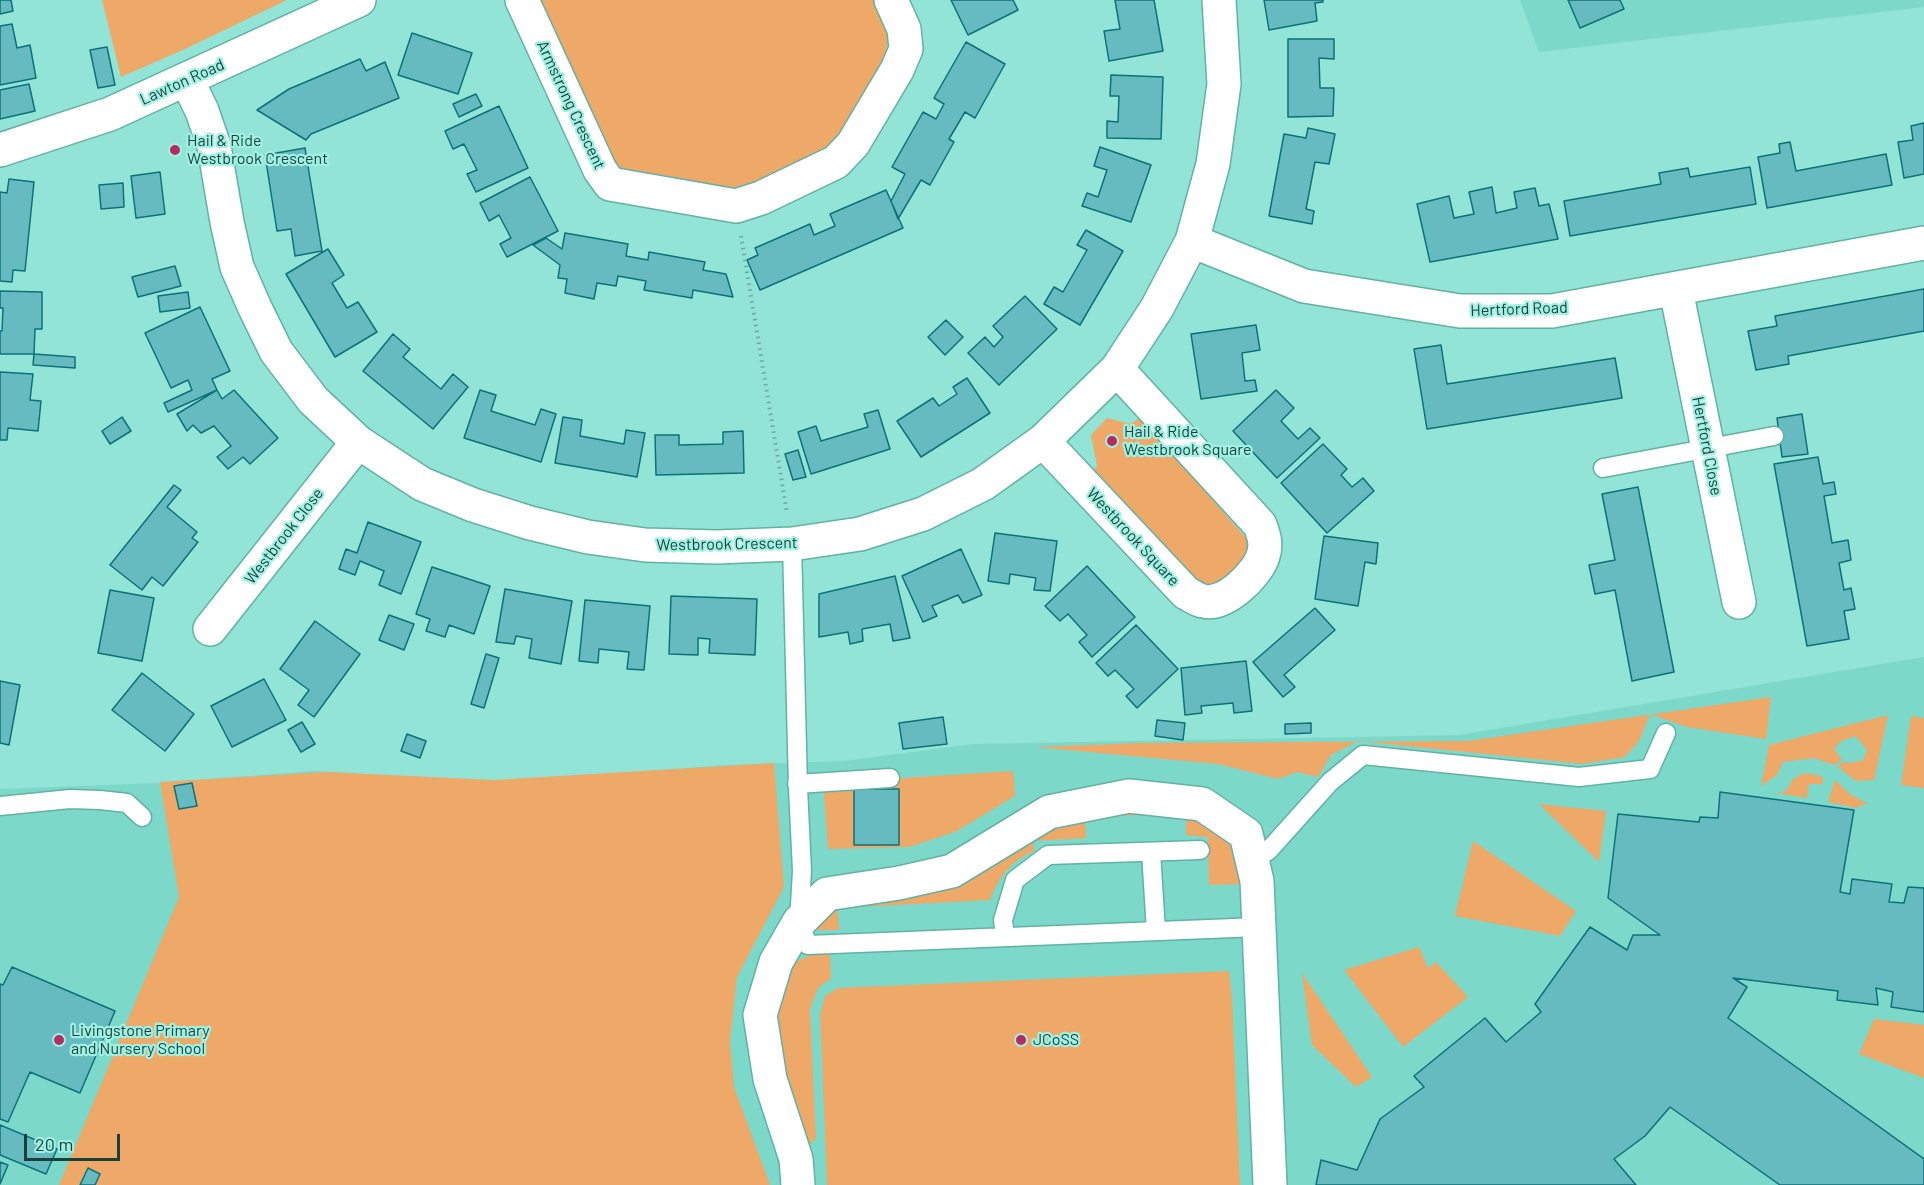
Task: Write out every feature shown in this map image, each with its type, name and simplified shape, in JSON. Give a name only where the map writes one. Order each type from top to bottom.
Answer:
[{"type":"street","name":"Lawton Road","points":[[0,150],[110,114],[359,0]]},
{"type":"street","name":"Armstrong Crescent","points":[[522,0],[600,170],[610,184],[736,206],[761,198],[836,162],[853,144],[897,70],[906,49],[904,29],[891,0]]},
{"type":"street","name":"Westbrook Crescent","points":[[187,80],[202,111],[214,146],[237,267],[255,308],[276,351],[313,400],[358,442],[422,484],[463,501],[530,523],[588,537],[645,545],[717,547],[792,544],[860,534],[923,514],[983,484],[1043,441],[1117,369],[1157,308],[1192,241],[1213,164],[1224,84],[1219,0]]},
{"type":"street","name":"Hertford Road","points":[[1192,241],[1304,286],[1460,311],[1552,311],[1924,243]]},
{"type":"street","name":"Hertford Close","points":[[1676,290],[1739,602]]},
{"type":"street","name":"Westbrook Square","points":[[1043,441],[1186,593],[1204,602],[1224,598],[1244,584],[1263,558],[1266,540],[1260,525],[1117,369]]},
{"type":"street","name":"Westbrook Close","points":[[210,629],[358,442]]},
{"type":"street","points":[[798,1185],[796,1159],[770,1079],[760,1015],[776,962],[799,922],[827,894],[898,883],[952,871],[1049,812],[1129,796],[1202,804],[1246,834],[1257,881],[1270,1185]]},
{"type":"lane","points":[[1604,468],[1774,436]]},
{"type":"lane","points":[[792,544],[797,783],[802,871],[799,922],[808,945],[1259,927]]},
{"type":"lane","points":[[1253,861],[1269,850],[1330,782],[1363,755],[1579,777],[1650,770],[1666,733]]},
{"type":"lane","points":[[797,783],[890,778]]},
{"type":"lane","points":[[0,806],[70,799],[100,800],[127,803],[142,817]]},
{"type":"lane","points":[[1005,937],[1003,920],[1015,880],[1048,855],[1200,850]]},
{"type":"lane","points":[[1152,852],[1156,931]]},
{"type":"path","points":[[736,206],[792,544]]},
{"type":"shaded area","points":[[102,0],[287,0],[121,77]]},
{"type":"shaded area","points":[[539,0],[874,0],[888,32],[886,56],[831,148],[741,189],[619,170]]},
{"type":"shaded area","points":[[1520,0],[1924,0],[1924,7],[1539,52]]},
{"type":"shaded area","points":[[1140,417],[1246,538],[1248,548],[1243,559],[1213,586],[1208,588],[1198,583],[1092,472],[1097,466],[1091,435],[1107,418],[1131,424]]},
{"type":"shaded area","name":"JCoSS","points":[[1924,657],[1924,1185],[0,1185],[0,789],[158,783],[315,771],[495,782],[728,765],[845,761],[972,744],[1459,735]]},
{"type":"shaded area","points":[[1771,697],[1766,739],[1687,727],[1651,714]]},
{"type":"shaded area","points":[[1650,715],[1639,741],[1625,757],[1583,764],[1364,742],[1468,741]]},
{"type":"shaded area","points":[[1888,715],[1874,780],[1856,781],[1838,767],[1843,762],[1863,760],[1867,750],[1856,736],[1841,741],[1834,749],[1842,760],[1834,765],[1814,758],[1783,762],[1777,775],[1761,786],[1769,745]]},
{"type":"shaded area","points":[[1911,716],[1924,718],[1924,788],[1901,785]]},
{"type":"shaded area","points":[[1357,742],[1331,755],[1318,777],[1297,772],[1278,779],[1218,764],[1035,747],[1140,743]]},
{"type":"shaded area","points":[[774,763],[784,887],[737,977],[730,1041],[734,1087],[770,1185],[59,1185],[179,897],[160,782],[326,772],[494,780]]},
{"type":"shaded area","points":[[1013,771],[1015,796],[955,832],[909,847],[828,849],[823,783]]},
{"type":"shaded area","points":[[1805,773],[1822,776],[1823,784],[1809,784],[1807,798],[1778,793],[1787,790],[1793,779]]},
{"type":"shaded area","points":[[1835,780],[1851,795],[1867,803],[1856,808],[1828,802]]},
{"type":"shaded area","points":[[1539,804],[1606,811],[1599,862]]},
{"type":"shaded area","points":[[1121,805],[1186,814],[1085,817],[1086,838],[1034,841],[1034,851],[1018,860],[1006,871],[990,900],[837,908],[839,930],[809,930],[826,908],[1049,826]]},
{"type":"shaded area","points":[[1186,814],[1232,839],[1244,884],[1209,885],[1208,837],[1186,835]]},
{"type":"shaded area","points":[[1473,841],[1576,911],[1560,936],[1455,916]]},
{"type":"shaded area","points":[[1419,947],[1428,968],[1436,962],[1468,997],[1403,1047],[1344,970]]},
{"type":"shaded area","points":[[830,952],[831,978],[818,988],[810,1009],[816,1138],[805,1149],[769,1014],[788,965],[816,953]]},
{"type":"shaded area","points":[[1229,971],[1240,1185],[827,1185],[820,1014],[825,996],[838,988]]},
{"type":"shaded area","points":[[1302,973],[1372,1077],[1356,1087],[1312,1045]]},
{"type":"shaded area","points":[[1874,1019],[1924,1025],[1924,1078],[1859,1054]]},
{"type":"building","points":[[0,0],[11,0],[13,11],[0,14]]},
{"type":"building","points":[[951,0],[1013,0],[1018,10],[968,35]]},
{"type":"building","points":[[1115,0],[1154,0],[1163,51],[1109,61],[1104,31],[1120,29]]},
{"type":"building","points":[[1264,0],[1323,0],[1323,2],[1315,3],[1317,21],[1269,30]]},
{"type":"building","points":[[1568,0],[1620,0],[1624,9],[1580,28]]},
{"type":"building","points":[[12,24],[17,48],[30,45],[36,78],[0,85],[0,26]]},
{"type":"building","points":[[412,33],[472,53],[458,94],[398,75]]},
{"type":"building","points":[[1288,39],[1334,39],[1334,59],[1319,58],[1320,88],[1334,88],[1333,116],[1288,117]]},
{"type":"building","points":[[966,42],[1005,64],[975,118],[965,112],[949,139],[954,142],[930,185],[921,180],[898,219],[891,201],[905,174],[892,167],[923,112],[936,119],[944,104],[934,98]]},
{"type":"building","points":[[107,47],[115,85],[98,88],[90,50]]},
{"type":"building","points":[[360,59],[366,71],[385,62],[399,98],[311,134],[306,140],[257,110],[289,89]]},
{"type":"building","points":[[1111,75],[1163,77],[1161,139],[1107,138],[1107,121],[1118,122],[1119,96],[1110,96]]},
{"type":"building","points":[[29,84],[35,111],[0,119],[0,90]]},
{"type":"building","points":[[476,94],[482,106],[459,117],[453,104]]},
{"type":"building","points":[[499,106],[528,168],[476,192],[467,174],[477,170],[464,144],[453,149],[445,131]]},
{"type":"building","points":[[1924,123],[1924,174],[1904,178],[1898,142],[1913,140],[1911,126]]},
{"type":"building","points":[[1308,128],[1335,134],[1329,164],[1315,162],[1306,209],[1314,211],[1312,224],[1269,216],[1284,134],[1306,138]]},
{"type":"building","points":[[1790,142],[1796,171],[1886,154],[1892,185],[1767,208],[1758,157],[1780,153],[1779,144]]},
{"type":"building","points":[[1100,147],[1151,165],[1131,222],[1082,206],[1087,193],[1098,197],[1107,170],[1094,166]]},
{"type":"building","points":[[305,148],[322,251],[295,256],[291,229],[277,231],[265,155]]},
{"type":"building","points":[[1750,167],[1756,204],[1570,236],[1564,201],[1661,184],[1659,173],[1688,168],[1690,177]]},
{"type":"building","points":[[160,172],[165,214],[136,218],[131,176]]},
{"type":"building","points":[[530,177],[558,231],[507,257],[500,244],[511,238],[499,215],[489,221],[480,203]]},
{"type":"building","points":[[9,179],[34,182],[25,271],[13,270],[12,282],[0,281],[0,192],[7,193]]},
{"type":"building","points":[[123,183],[124,207],[101,209],[99,185]]},
{"type":"building","points":[[1492,187],[1496,213],[1517,208],[1514,192],[1535,188],[1539,206],[1549,204],[1558,239],[1430,262],[1417,204],[1449,196],[1454,218],[1474,214],[1469,192]]},
{"type":"building","points":[[886,190],[903,228],[760,290],[747,260],[758,255],[755,248],[810,224],[814,235],[835,226],[830,214]]},
{"type":"building","points":[[1086,230],[1123,251],[1080,325],[1044,304],[1054,287],[1063,292],[1087,250],[1077,245]]},
{"type":"building","points":[[565,233],[628,244],[626,256],[648,260],[649,252],[705,262],[703,270],[726,274],[733,297],[693,290],[692,298],[644,290],[646,281],[618,276],[616,286],[597,283],[594,299],[565,293],[567,279],[558,278],[560,265],[533,245],[546,238],[562,249]]},
{"type":"building","points":[[328,249],[344,275],[332,283],[347,308],[358,302],[377,332],[335,357],[286,274]]},
{"type":"building","points":[[175,266],[181,286],[138,297],[132,277]]},
{"type":"building","points":[[1924,289],[1924,331],[1788,356],[1789,364],[1756,370],[1748,331],[1777,326],[1775,316]]},
{"type":"building","points":[[0,291],[42,292],[42,329],[35,329],[34,354],[0,354],[3,308],[0,308]]},
{"type":"building","points":[[188,292],[190,308],[160,312],[158,296]]},
{"type":"building","points":[[1025,296],[1057,329],[999,385],[968,353],[985,337],[994,347],[1003,337],[993,326]]},
{"type":"building","points":[[200,307],[230,371],[212,379],[217,390],[168,412],[164,403],[192,390],[188,380],[171,388],[145,333]]},
{"type":"building","points":[[946,320],[963,337],[945,355],[928,337]]},
{"type":"building","points":[[1256,325],[1260,350],[1242,353],[1245,381],[1255,380],[1257,391],[1201,399],[1191,334]]},
{"type":"building","points":[[393,334],[410,349],[403,357],[441,389],[453,374],[468,387],[433,429],[363,371]]},
{"type":"building","points":[[1441,345],[1447,384],[1615,358],[1622,398],[1427,429],[1414,349]]},
{"type":"building","points":[[34,354],[75,357],[75,368],[33,365]]},
{"type":"building","points":[[0,372],[33,374],[30,400],[41,401],[38,431],[8,428],[7,440],[0,440]]},
{"type":"building","points":[[967,378],[990,413],[921,457],[897,421],[933,398],[939,406],[957,394],[953,387]]},
{"type":"building","points":[[217,390],[222,399],[234,390],[278,438],[250,464],[243,457],[228,469],[217,457],[231,446],[214,426],[201,433],[193,425],[187,431],[177,414]]},
{"type":"building","points":[[480,390],[496,395],[491,411],[535,425],[541,409],[556,414],[541,462],[464,438]]},
{"type":"building","points":[[1276,390],[1294,408],[1281,421],[1298,439],[1310,428],[1320,438],[1277,478],[1233,431]]},
{"type":"building","points":[[878,410],[890,449],[811,474],[798,432],[816,426],[821,441],[868,427],[864,414]]},
{"type":"building","points":[[1802,414],[1808,454],[1782,457],[1777,418]]},
{"type":"building","points":[[122,417],[131,431],[110,444],[102,431]]},
{"type":"building","points":[[563,417],[582,420],[580,436],[624,444],[626,430],[645,433],[637,477],[555,463]]},
{"type":"building","points":[[743,431],[744,473],[656,475],[655,435],[679,435],[679,445],[723,444],[723,432]]},
{"type":"building","points":[[1323,444],[1347,469],[1341,475],[1352,487],[1363,478],[1374,491],[1327,533],[1281,483]]},
{"type":"building","points":[[798,450],[806,477],[793,480],[785,454]]},
{"type":"building","points":[[1818,457],[1823,484],[1834,482],[1836,494],[1824,496],[1832,543],[1848,540],[1851,560],[1839,563],[1844,590],[1851,588],[1855,609],[1844,611],[1849,639],[1807,646],[1774,464]]},
{"type":"building","points":[[174,485],[181,490],[167,507],[197,532],[192,538],[198,542],[163,586],[152,577],[142,590],[110,565]]},
{"type":"building","points":[[1638,487],[1674,672],[1632,681],[1615,590],[1595,594],[1589,565],[1615,560],[1602,494]]},
{"type":"building","points":[[368,522],[421,542],[401,594],[379,585],[384,571],[360,561],[355,575],[339,569],[346,549],[357,553]]},
{"type":"building","points":[[995,533],[1057,541],[1050,591],[1034,590],[1036,578],[1010,574],[1009,584],[988,581]]},
{"type":"building","points":[[1324,536],[1378,543],[1376,564],[1365,562],[1358,606],[1315,599]]},
{"type":"building","points":[[961,549],[982,595],[963,603],[958,595],[932,606],[937,616],[923,622],[902,576]]},
{"type":"building","points":[[1087,566],[1135,617],[1092,657],[1079,642],[1087,635],[1068,614],[1060,621],[1045,606]]},
{"type":"building","points":[[432,567],[490,586],[474,634],[449,625],[445,637],[426,631],[430,619],[416,614]]},
{"type":"building","points":[[895,576],[910,638],[893,641],[890,624],[862,629],[863,641],[850,644],[848,632],[819,637],[819,594]]},
{"type":"building","points":[[505,589],[572,601],[561,664],[529,658],[532,639],[516,636],[514,644],[496,642]]},
{"type":"building","points":[[110,590],[154,598],[142,661],[98,653]]},
{"type":"building","points":[[671,596],[757,599],[755,655],[709,653],[710,639],[698,638],[698,655],[669,654]]},
{"type":"building","points":[[585,600],[650,606],[644,670],[627,669],[629,652],[599,649],[598,663],[579,661]]},
{"type":"building","points":[[1315,608],[1335,630],[1284,675],[1295,687],[1283,697],[1253,662]]},
{"type":"building","points":[[389,615],[414,624],[404,650],[379,640]]},
{"type":"building","points":[[315,621],[360,654],[314,717],[298,705],[309,690],[280,669]]},
{"type":"building","points":[[1136,625],[1178,669],[1137,708],[1126,696],[1134,689],[1115,670],[1108,676],[1096,663]]},
{"type":"building","points":[[486,654],[499,658],[484,708],[471,704]]},
{"type":"building","points":[[1246,661],[1252,711],[1234,713],[1233,703],[1201,706],[1202,713],[1185,715],[1181,668]]},
{"type":"building","points":[[142,673],[194,714],[165,751],[112,710]]},
{"type":"building","points":[[264,679],[286,720],[232,747],[211,706]]},
{"type":"building","points":[[0,681],[20,685],[9,745],[0,743]]},
{"type":"building","points":[[943,717],[947,744],[903,749],[899,723]]},
{"type":"building","points":[[1157,720],[1185,723],[1183,740],[1155,736]]},
{"type":"building","points":[[302,722],[315,744],[301,752],[288,730]]},
{"type":"building","points":[[1311,723],[1311,733],[1285,734],[1285,724]]},
{"type":"building","points":[[407,734],[426,741],[420,758],[401,751]]},
{"type":"building","points":[[192,783],[197,806],[179,809],[174,786]]},
{"type":"building","points":[[854,789],[899,789],[899,845],[854,845]]},
{"type":"building","points":[[1720,792],[1854,810],[1840,892],[1850,894],[1852,879],[1892,884],[1889,902],[1904,903],[1908,887],[1924,888],[1924,1012],[1891,1007],[1893,992],[1876,988],[1878,1005],[1837,1000],[1838,991],[1733,978],[1747,987],[1728,1018],[1924,1159],[1924,1185],[1780,1185],[1670,1107],[1645,1136],[1614,1159],[1636,1185],[1316,1185],[1321,1160],[1357,1170],[1380,1119],[1424,1087],[1414,1076],[1485,1018],[1506,1042],[1541,1012],[1535,1004],[1590,927],[1627,950],[1633,935],[1660,935],[1608,898],[1618,814],[1699,822],[1700,817],[1718,818]]},
{"type":"building","points":[[12,967],[115,1011],[80,1093],[30,1072],[8,1122],[0,1119],[0,984],[3,985]]},
{"type":"building","points":[[0,1125],[57,1149],[46,1174],[0,1155]]},
{"type":"building","points":[[0,1162],[8,1165],[0,1184]]},
{"type":"building","points":[[88,1168],[100,1174],[95,1185],[80,1185]]},
{"type":"place","name":"Hail & Ride Westbrook Crescent","points":[[175,150]]},
{"type":"place","name":"Hail & Ride Westbrook Square","points":[[1112,441]]},
{"type":"place","name":"Livingstone Primary and Nursery School","points":[[59,1040]]},
{"type":"place","name":"JCoSS","points":[[1021,1040]]}]
